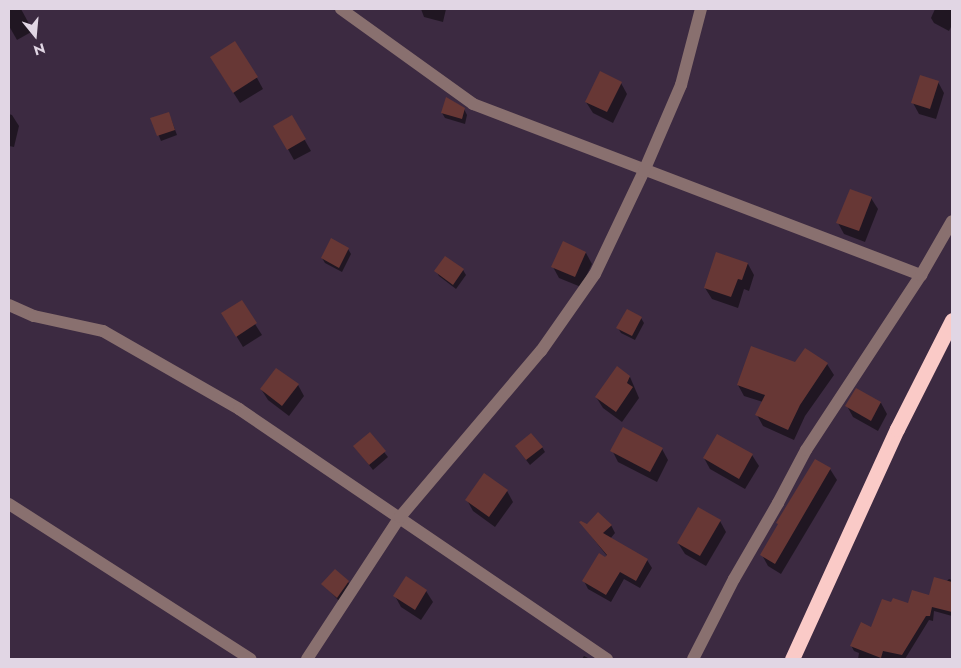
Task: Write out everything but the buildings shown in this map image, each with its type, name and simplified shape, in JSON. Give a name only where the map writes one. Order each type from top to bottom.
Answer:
[{"type":"highway","points":[[792,659],[898,429],[952,320]]},
{"type":"street","points":[[341,9],[473,104],[644,171],[921,275]]},
{"type":"street","points":[[307,659],[400,517],[541,351],[590,282],[644,171],[681,85],[701,9]]},
{"type":"street","points":[[693,659],[734,579],[806,450],[921,275],[952,221]]},
{"type":"street","points":[[9,305],[34,316],[103,331],[239,409],[608,659]]},
{"type":"street","points":[[9,504],[250,659]]}]
